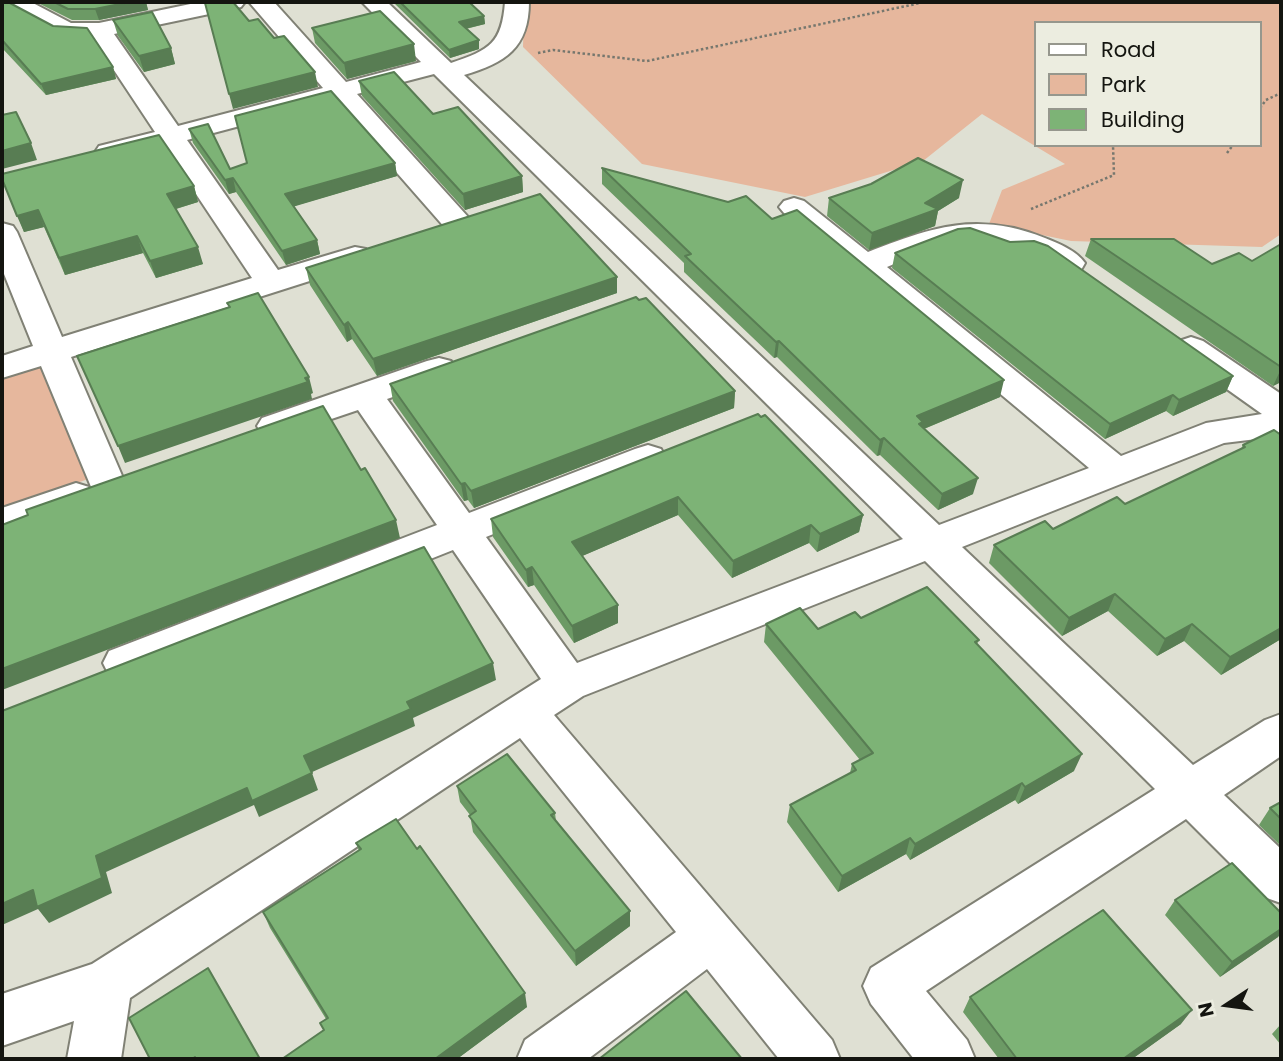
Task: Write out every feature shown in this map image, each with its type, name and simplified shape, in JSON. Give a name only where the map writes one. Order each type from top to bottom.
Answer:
[{"type":"street","points":[[15,2],[67,30],[99,30],[233,2]]},
{"type":"street","points":[[261,2],[458,224]]},
{"type":"street","points":[[374,2],[1281,881]]},
{"type":"street","points":[[80,160],[340,91],[489,60],[507,46],[518,14],[517,2]]},
{"type":"street","points":[[99,30],[271,283]]},
{"type":"street","points":[[531,201],[568,190]]},
{"type":"street","points":[[794,207],[1116,471]]},
{"type":"street","points":[[864,265],[949,233],[967,231],[1010,237],[1056,253],[1090,277]]},
{"type":"street","points":[[2,232],[52,352],[120,481],[2,522]]},
{"type":"street","points":[[2,368],[383,248]]},
{"type":"street","points":[[630,302],[669,289]]},
{"type":"street","points":[[1169,332],[1281,411]]},
{"type":"street","points":[[249,435],[471,358]]},
{"type":"street","points":[[366,395],[568,684]]},
{"type":"street","points":[[750,419],[788,404]]},
{"type":"street","points":[[2,1020],[106,984],[568,684],[1219,432],[1281,424]]},
{"type":"street","points":[[91,677],[687,443]]},
{"type":"street","points":[[525,712],[813,1059]]},
{"type":"street","points":[[948,1059],[889,986],[1281,733]]},
{"type":"street","points":[[544,1059],[711,936]]},
{"type":"street","points":[[94,1059],[106,984]]},
{"type":"path","points":[[489,60],[552,50],[648,61],[925,2]]},
{"type":"path","points":[[1262,105],[1266,100],[1281,93]]},
{"type":"path","points":[[1010,237],[1014,216],[1114,175],[1112,147]]},
{"type":"path","points":[[1227,153],[1232,147]]},
{"type":"green space","points":[[524,2],[1281,2],[1281,234],[1262,247],[1071,241],[989,224],[1002,190],[1065,164],[1037,147],[1262,147],[1262,21],[1034,21],[1034,145],[982,114],[923,161],[805,197],[642,164],[523,47]]},
{"type":"green space","points":[[42,367],[88,479],[2,510],[2,379]]},
{"type":"building","points":[[2,2],[8,2],[53,26],[87,28],[113,67],[41,84],[2,40]]},
{"type":"building","points":[[54,2],[130,2],[95,9],[68,9]]},
{"type":"building","points":[[233,2],[249,21],[258,19],[274,38],[284,36],[315,72],[229,94],[205,3]]},
{"type":"building","points":[[400,2],[469,2],[484,16],[459,22],[479,40],[449,50]]},
{"type":"building","points":[[380,11],[414,44],[344,63],[312,28]]},
{"type":"building","points":[[152,12],[171,48],[139,56],[113,20]]},
{"type":"building","points":[[394,72],[433,114],[458,107],[522,176],[463,194],[359,81]]},
{"type":"building","points":[[331,91],[395,163],[285,194],[317,240],[282,251],[233,178],[225,180],[189,129],[208,124],[230,169],[247,163],[235,116]]},
{"type":"building","points":[[16,112],[31,143],[2,151],[2,115]]},
{"type":"building","points":[[159,135],[194,186],[167,194],[198,247],[150,261],[137,236],[59,258],[38,210],[17,216],[2,174]]},
{"type":"building","points":[[918,158],[963,180],[925,203],[938,209],[872,233],[829,198],[871,184]]},
{"type":"building","points":[[602,168],[728,202],[746,196],[772,219],[797,210],[1004,380],[917,416],[923,422],[919,424],[978,478],[942,494],[884,438],[880,440],[779,341],[776,342],[685,256],[691,254]]},
{"type":"building","points":[[540,194],[617,277],[373,359],[348,322],[344,325],[306,268]]},
{"type":"building","points":[[970,228],[1010,242],[1034,241],[1048,246],[1233,376],[1179,400],[1173,395],[1110,424],[895,253],[958,229]]},
{"type":"building","points":[[1091,239],[1174,239],[1212,264],[1239,253],[1252,261],[1281,244],[1281,367]]},
{"type":"building","points":[[258,293],[309,377],[305,378],[308,382],[118,446],[77,356],[230,307],[227,303]]},
{"type":"building","points":[[636,297],[639,300],[646,298],[735,391],[471,491],[465,483],[461,484],[390,384]]},
{"type":"building","points":[[323,406],[361,470],[365,468],[396,520],[2,669],[2,525],[28,515],[26,510]]},
{"type":"building","points":[[758,414],[761,417],[765,415],[863,515],[820,534],[811,525],[733,561],[678,497],[572,542],[618,605],[572,626],[532,567],[526,570],[491,519]]},
{"type":"building","points":[[1274,430],[1281,435],[1281,628],[1230,657],[1192,624],[1165,639],[1115,594],[1069,618],[994,545],[1045,521],[1053,529],[1117,497],[1125,504],[1245,447],[1243,445]]},
{"type":"building","points":[[424,547],[493,663],[407,702],[411,709],[304,756],[312,773],[252,801],[247,788],[96,856],[102,878],[37,907],[33,890],[2,904],[2,711]]},
{"type":"building","points":[[927,587],[979,640],[975,642],[1082,754],[1025,787],[1022,783],[915,844],[910,838],[842,876],[790,805],[856,770],[852,764],[873,753],[766,624],[800,608],[818,629],[855,612],[861,618]]},
{"type":"building","points":[[507,754],[555,813],[551,815],[630,911],[575,951],[469,816],[476,811],[457,786]]},
{"type":"building","points":[[1281,802],[1281,819],[1270,808]]},
{"type":"building","points":[[396,819],[417,849],[420,846],[525,993],[435,1059],[282,1059],[324,1030],[320,1023],[328,1018],[263,912],[361,849],[356,843]]},
{"type":"building","points":[[1232,863],[1281,913],[1281,929],[1232,962],[1175,900]]},
{"type":"building","points":[[1103,910],[1192,1010],[1123,1059],[1017,1059],[970,997]]},
{"type":"building","points":[[208,968],[260,1059],[150,1059],[129,1018]]},
{"type":"building","points":[[686,991],[742,1059],[599,1059]]}]
